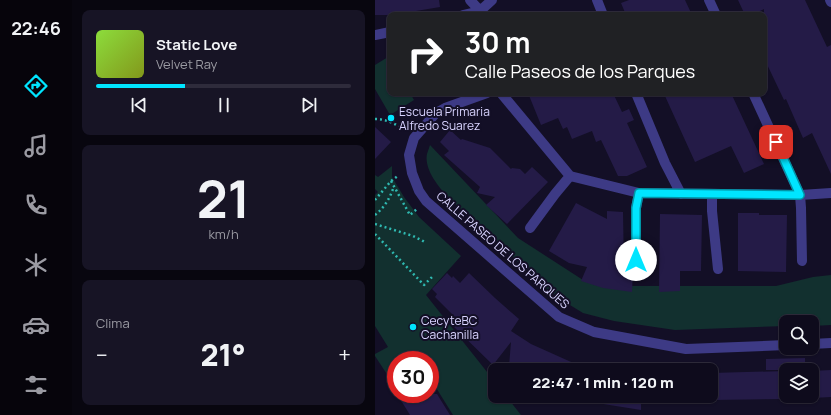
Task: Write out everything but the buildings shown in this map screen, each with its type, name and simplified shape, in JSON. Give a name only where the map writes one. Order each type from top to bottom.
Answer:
[{"type":"street","points":[[465,0],[465,12]]},
{"type":"street","points":[[469,0],[481,12]]},
{"type":"street","points":[[483,12],[492,0]]},
{"type":"street","points":[[597,0],[602,12]]},
{"type":"street","points":[[709,0],[715,12]]},
{"type":"street","points":[[375,35],[387,33]]},
{"type":"street","name":"CALLE PASEO DE LOS PARQUES","points":[[479,96],[445,108],[436,113],[414,138],[409,155],[411,167],[419,191],[426,201],[559,317],[594,332],[686,349],[779,345]]},
{"type":"street","points":[[506,96],[570,176],[639,193],[800,195],[831,193]]},
{"type":"street","points":[[637,96],[665,163],[681,194]]},
{"type":"street","points":[[754,96],[800,195],[802,261]]},
{"type":"street","points":[[530,228],[570,176]]},
{"type":"street","points":[[636,260],[636,208],[639,193]]},
{"type":"street","points":[[712,194],[712,211],[718,269]]},
{"type":"street","points":[[819,344],[831,343]]},
{"type":"path","points":[[375,119],[390,121],[400,127]]},
{"type":"path","points":[[375,200],[391,181],[411,167]]},
{"type":"path","points":[[391,181],[410,215]]},
{"type":"path","points":[[375,215],[387,203],[394,186]]},
{"type":"path","points":[[375,224],[413,236],[425,242]]},
{"type":"path","points":[[375,234],[424,285],[433,276]]},
{"type":"green space","points":[[387,58],[387,96],[412,96],[414,100],[390,115],[375,89],[375,65]]},
{"type":"green space","points":[[430,145],[518,238],[583,280],[600,286],[776,286],[813,277],[831,275],[831,325],[819,326],[819,315],[779,315],[779,326],[675,330],[614,321],[583,313],[547,289],[447,196],[436,182],[430,171],[427,154]]},
{"type":"green space","name":"CecyteBC Cachanilla","points":[[392,166],[392,177],[404,197],[419,217],[461,256],[426,295],[488,373],[488,403],[512,403],[521,415],[453,415],[439,392],[439,351],[387,351],[387,374],[375,356],[375,354],[388,347],[375,326],[375,195],[378,192],[375,189],[375,175],[378,177]]},
{"type":"place","name":"Escuela Primaria Alfredo Suarez","points":[[391,118]]},
{"type":"place","name":"CecyteBC Cachanilla","points":[[413,327]]},
{"type":"route","points":[[636,260],[636,208],[639,193],[800,195],[776,142]]}]
